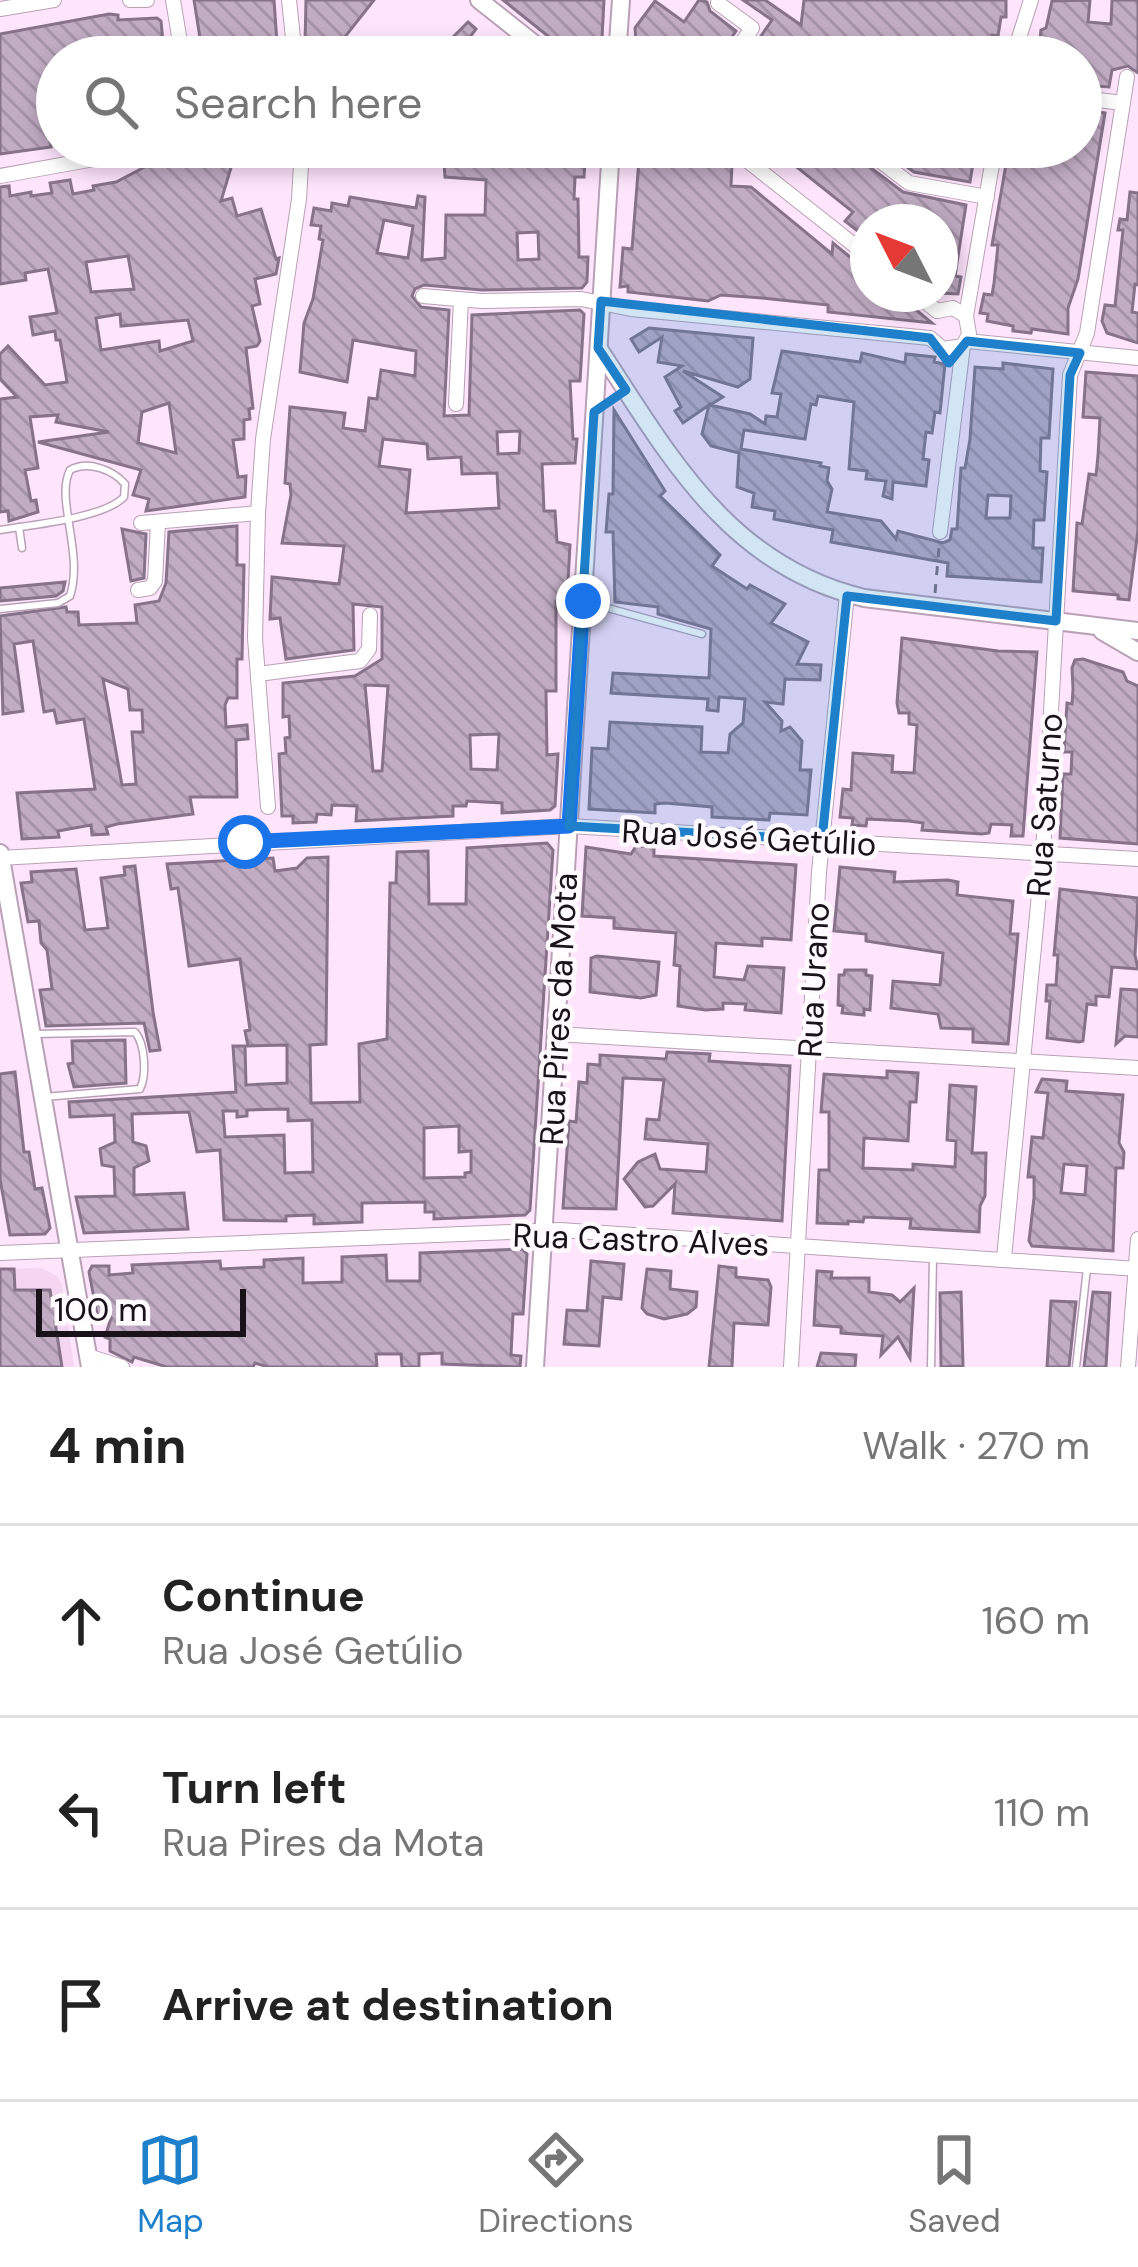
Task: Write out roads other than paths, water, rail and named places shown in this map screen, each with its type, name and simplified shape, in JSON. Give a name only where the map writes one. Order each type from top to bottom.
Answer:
[{"type":"street","points":[[5,6],[54,0]]},
{"type":"street","points":[[130,0],[147,0]]},
{"type":"street","points":[[173,0],[178,36]]},
{"type":"street","points":[[289,0],[293,36]]},
{"type":"street","points":[[479,0],[519,36]]},
{"type":"street","points":[[618,36],[621,0]]},
{"type":"street","points":[[1019,36],[1031,0]]},
{"type":"street","points":[[718,3],[752,28],[747,36]]},
{"type":"street","name":"Rua Saturno","points":[[1004,1258],[1042,853],[1070,375],[1087,335],[1127,77]]},
{"type":"street","points":[[1102,100],[1123,103]]},
{"type":"street","points":[[0,176],[47,168]]},
{"type":"street","points":[[268,807],[258,674],[258,513],[263,439],[301,168]]},
{"type":"street","name":"Rua Pires da Mota","points":[[535,1367],[610,168]]},
{"type":"street","points":[[757,168],[850,242]]},
{"type":"street","points":[[889,168],[909,183],[987,196]]},
{"type":"street","points":[[940,532],[970,325],[966,316],[992,168]]},
{"type":"street","points":[[423,296],[601,301],[631,309],[930,338],[943,349],[965,344],[1138,358]]},
{"type":"street","points":[[456,404],[460,299]]},
{"type":"street","points":[[958,311],[966,316]]},
{"type":"street","points":[[930,338],[928,323],[936,312]]},
{"type":"street","points":[[598,348],[718,518],[788,570],[848,594],[1138,631]]},
{"type":"street","points":[[594,412],[614,398],[634,401]]},
{"type":"street","points":[[141,524],[258,513]]},
{"type":"street","points":[[138,590],[151,588],[155,581],[158,523]]},
{"type":"street","name":"Rua Urano","points":[[791,1367],[822,840],[848,594]]},
{"type":"street","points":[[258,674],[360,661],[369,649],[370,615]]},
{"type":"street","points":[[1090,624],[1138,652]]},
{"type":"street","name":"Rua José Getúlio","points":[[0,856],[569,826],[1138,859]]},
{"type":"street","points":[[0,856],[89,1362],[122,1367]]},
{"type":"street","points":[[556,1034],[1138,1068]]},
{"type":"street","name":"Rua Castro Alves","points":[[0,1253],[544,1231],[1136,1269]]},
{"type":"street","points":[[1128,1367],[1138,1239]]},
{"type":"lane","points":[[0,530],[70,516],[103,512],[124,497],[125,484],[90,465],[70,470],[64,494],[70,516],[75,560],[70,596],[58,603],[0,610]]},
{"type":"lane","points":[[19,527],[22,548]]},
{"type":"lane","points":[[583,601],[702,634]]},
{"type":"lane","points":[[32,1034],[135,1032],[141,1041],[144,1080],[140,1089],[43,1097]]},
{"type":"lane","points":[[931,1367],[933,1255]]},
{"type":"lane","points":[[1076,1367],[1087,1265]]}]
